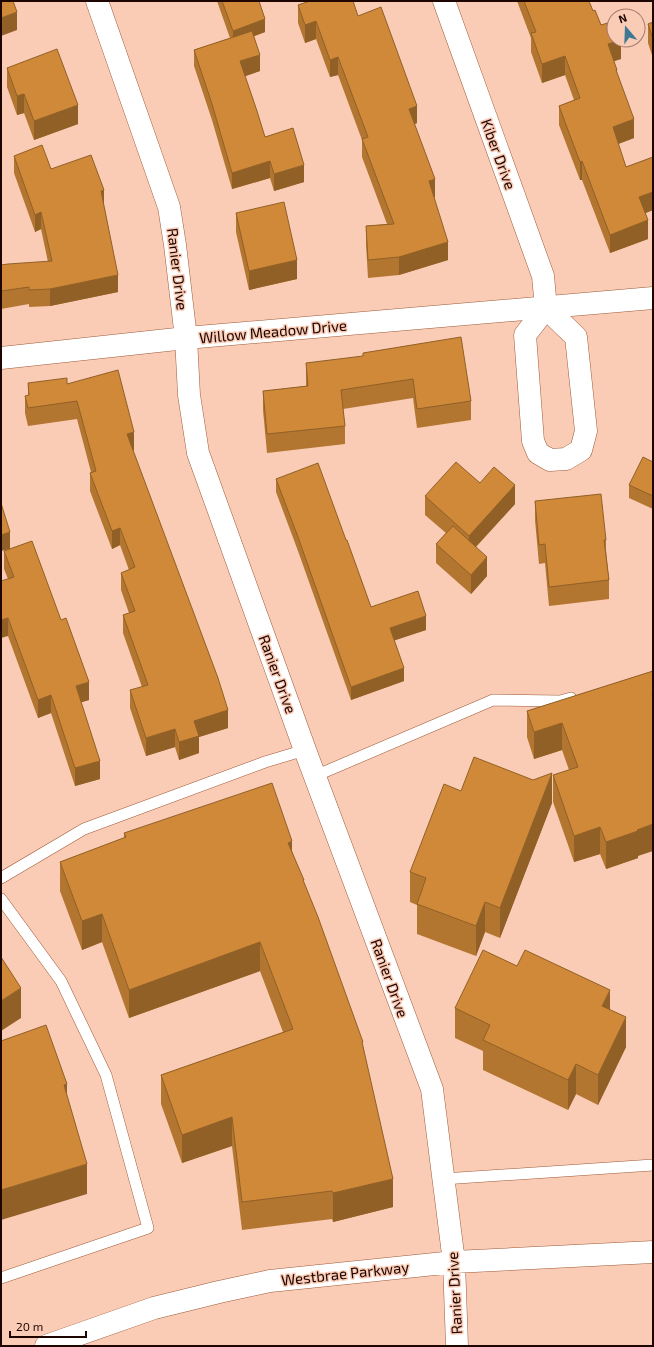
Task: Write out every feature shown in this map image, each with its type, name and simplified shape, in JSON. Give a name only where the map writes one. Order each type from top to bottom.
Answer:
[{"type":"street","name":"Ranier Drive","points":[[97,1],[169,207],[186,338],[189,395],[198,453],[305,750],[432,1089],[454,1262],[457,1346]]},
{"type":"street","name":"Kiber Drive","points":[[444,1],[543,276],[546,308]]},
{"type":"street","name":"Willow Meadow Drive","points":[[1,358],[186,338],[653,298]]},
{"type":"street","points":[[546,308],[576,336],[586,432],[581,450],[566,459],[550,460],[538,452],[533,441],[525,335],[546,308]]},
{"type":"street","name":"Westbrae Parkway","points":[[46,1346],[154,1308],[263,1282],[454,1262],[653,1252]]},
{"type":"lane","points":[[315,776],[493,700],[560,701],[581,696]]},
{"type":"lane","points":[[1,878],[84,829],[265,762],[305,750]]},
{"type":"lane","points":[[1,899],[61,982],[106,1075],[148,1228],[1,1278]]},
{"type":"lane","points":[[443,1179],[653,1165]]},
{"type":"building","points":[[1,1],[13,1],[17,12],[1,18]]},
{"type":"building","points":[[222,1],[259,1],[265,19],[233,31]]},
{"type":"building","points":[[310,1],[353,1],[358,16],[381,7],[417,106],[409,109],[435,179],[429,181],[448,242],[399,257],[368,260],[366,226],[394,224],[362,139],[368,137],[338,57],[330,60],[316,21],[305,25],[298,5]]},
{"type":"building","points":[[524,1],[589,1],[593,11],[595,10],[601,25],[606,23],[606,48],[609,48],[634,119],[613,127],[626,167],[653,157],[653,192],[639,197],[648,220],[610,235],[559,106],[580,98],[565,56],[542,64],[531,33],[536,32]]},
{"type":"building","points":[[653,22],[653,39],[648,24]]},
{"type":"building","points":[[252,31],[260,55],[240,61],[265,137],[293,128],[304,165],[274,174],[270,161],[232,173],[212,104],[194,50]]},
{"type":"building","points":[[57,49],[78,105],[34,121],[24,94],[17,96],[7,68]]},
{"type":"building","points":[[42,145],[51,169],[91,155],[104,190],[101,191],[118,275],[50,289],[29,290],[29,287],[1,291],[1,265],[52,261],[41,212],[35,215],[14,156]]},
{"type":"building","points":[[284,202],[297,260],[249,271],[236,213]]},
{"type":"building","points":[[461,337],[471,401],[417,409],[413,379],[341,390],[345,426],[267,434],[263,391],[308,386],[306,363],[363,356],[363,353]]},
{"type":"building","points":[[118,370],[134,432],[127,434],[218,678],[228,710],[194,721],[199,736],[179,742],[175,729],[146,738],[130,690],[148,685],[123,615],[135,611],[121,573],[135,567],[120,528],[112,531],[90,473],[96,471],[77,401],[28,408],[25,396],[29,395],[28,383],[67,378],[67,384]]},
{"type":"building","points":[[643,457],[653,462],[653,496],[629,485]]},
{"type":"building","points":[[456,462],[480,483],[494,467],[515,485],[469,536],[425,496]]},
{"type":"building","points":[[318,463],[371,607],[418,591],[426,616],[390,628],[404,668],[351,687],[276,479]]},
{"type":"building","points":[[601,494],[606,540],[604,540],[609,580],[549,587],[545,544],[539,545],[535,501]]},
{"type":"building","points":[[1,503],[10,532],[1,535]]},
{"type":"building","points":[[453,526],[487,557],[471,575],[436,544]]},
{"type":"building","points":[[32,541],[61,620],[66,618],[89,682],[76,686],[100,761],[75,768],[51,695],[38,700],[8,618],[1,620],[1,581],[14,577],[4,551]]},
{"type":"building","points":[[653,671],[653,824],[606,842],[600,827],[574,836],[553,775],[578,767],[562,723],[534,732],[527,711]]},
{"type":"building","points":[[474,757],[533,780],[552,773],[500,908],[485,902],[476,926],[417,904],[426,878],[410,872],[444,784],[461,791]]},
{"type":"building","points":[[272,783],[292,841],[288,843],[318,917],[363,1042],[393,1179],[333,1193],[332,1191],[242,1202],[232,1117],[182,1135],[161,1075],[293,1029],[260,942],[129,990],[102,914],[82,921],[60,862],[126,837],[124,833]]},
{"type":"building","points":[[483,950],[517,966],[525,950],[610,990],[602,1006],[626,1017],[598,1075],[576,1064],[568,1080],[483,1040],[490,1025],[455,1008]]},
{"type":"building","points":[[1,957],[21,988],[1,1001]]},
{"type":"building","points":[[46,1025],[67,1084],[64,1085],[87,1164],[1,1190],[1,1041]]}]
